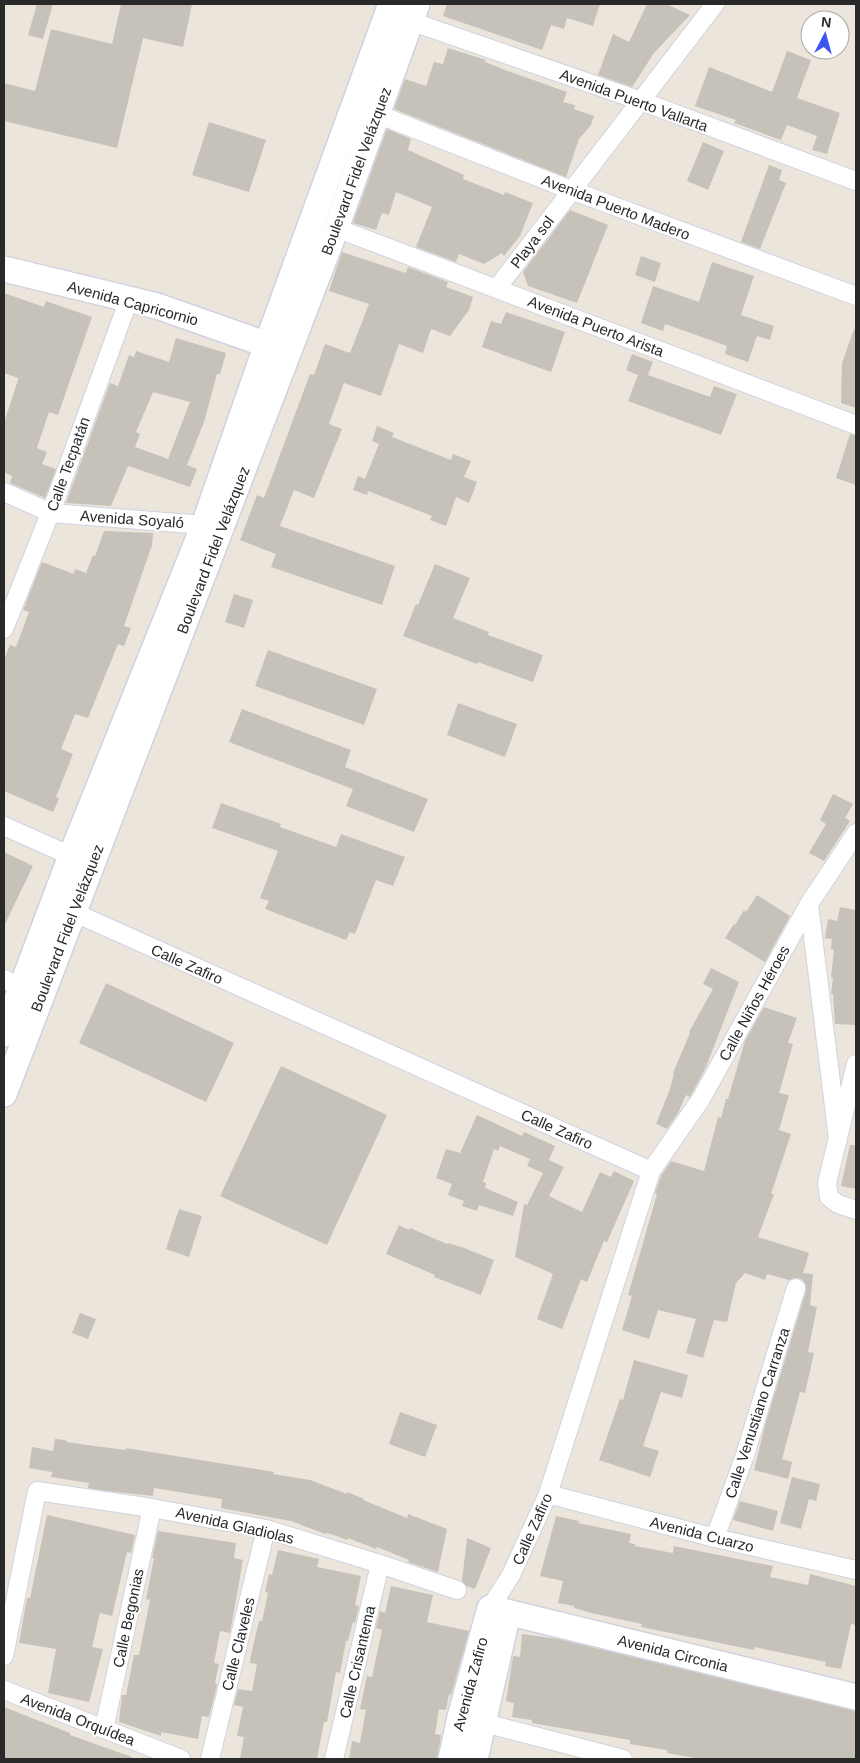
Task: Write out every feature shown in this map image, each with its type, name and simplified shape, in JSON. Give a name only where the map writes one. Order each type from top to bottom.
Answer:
[{"type":"main road","name":"Boulevard Fidel Velázquez","points":[[4,1094],[73,912],[278,349],[391,4]]},
{"type":"main road","name":"Boulevard Fidel Velázquez","points":[[4,1034],[12,983],[71,856],[204,525],[278,349],[336,228],[413,13]]},
{"type":"main road","name":"Avenida Capricornio","points":[[4,269],[157,306],[278,349]]},
{"type":"main road","name":"Avenida Circonia","points":[[499,1610],[856,1697]]},
{"type":"main road","name":"Avenida Zafiro","points":[[451,1759],[472,1720],[499,1610]]},
{"type":"main road","points":[[472,1720],[475,1759]]},
{"type":"street","name":"Playa sol","points":[[497,288],[570,190],[641,101],[710,5]]},
{"type":"street","name":"Avenida Puerto Vallarta","points":[[413,13],[856,181]]},
{"type":"street","name":"Avenida Puerto Madero","points":[[377,114],[570,190],[856,296]]},
{"type":"street","name":"Avenida Puerto Arista","points":[[336,228],[856,425]]},
{"type":"street","name":"Calle Tecpatán","points":[[4,628],[51,513],[129,299]]},
{"type":"street","name":"Avenida Soyaló","points":[[4,492],[51,513],[204,525]]},
{"type":"street","points":[[4,826],[71,856]]},
{"type":"street","name":"Calle Niños Héroes","points":[[651,1171],[701,1099],[809,904],[856,834]]},
{"type":"street","points":[[809,904],[838,1139]]},
{"type":"street","name":"Calle Zafiro","points":[[73,912],[651,1171],[548,1494],[511,1575],[499,1610]]},
{"type":"street","points":[[856,1064],[828,1183],[829,1197],[838,1204],[856,1210]]},
{"type":"street","name":"Calle Venustiano Carranza","points":[[715,1538],[745,1455],[796,1288]]},
{"type":"street","name":"Avenida Gladiolas","points":[[4,1656],[37,1491],[152,1508],[266,1529],[457,1590]]},
{"type":"street","name":"Avenida Cuarzo","points":[[548,1494],[715,1538],[856,1570]]},
{"type":"street","name":"Calle Begonias","points":[[104,1729],[152,1508]]},
{"type":"street","name":"Calle Claveles","points":[[210,1759],[266,1529]]},
{"type":"street","name":"Calle Crisantema","points":[[334,1759],[380,1564]]},
{"type":"street","name":"Avenida Orquídea","points":[[4,1690],[181,1759]]},
{"type":"street","points":[[472,1720],[623,1759]]},
{"type":"building","points":[[37,4],[53,4],[43,39],[28,35]]},
{"type":"building","points":[[121,4],[192,4],[183,47],[143,38],[117,148],[4,121],[4,83],[35,91],[51,29],[112,44]]},
{"type":"building","points":[[447,4],[600,4],[593,26],[567,18],[564,29],[551,25],[542,50],[443,16]]},
{"type":"building","points":[[647,4],[666,4],[690,15],[654,53],[632,87],[598,75],[613,34],[629,42]]},
{"type":"building","points":[[448,48],[486,60],[485,62],[505,70],[567,92],[563,102],[575,105],[574,109],[594,116],[591,125],[579,139],[566,177],[394,109],[405,79],[426,86],[434,62],[443,64]]},
{"type":"building","points":[[787,51],[800,56],[800,60],[811,60],[797,98],[840,113],[827,154],[812,150],[817,136],[787,125],[781,140],[734,123],[736,120],[695,106],[709,67],[772,92]]},
{"type":"building","points":[[209,122],[266,140],[249,192],[192,175]]},
{"type":"building","points":[[387,129],[411,139],[408,150],[464,175],[463,179],[504,195],[505,192],[533,203],[520,236],[504,256],[502,253],[484,264],[459,254],[456,262],[416,247],[432,207],[396,192],[389,215],[382,213],[376,230],[353,223]]},
{"type":"building","points":[[703,142],[724,151],[708,190],[687,181]]},
{"type":"building","points":[[769,165],[782,170],[779,180],[786,183],[760,249],[741,242]]},
{"type":"building","points":[[570,210],[608,225],[577,303],[528,286],[523,272]]},
{"type":"building","points":[[342,252],[406,273],[408,267],[448,282],[446,287],[473,297],[469,310],[450,336],[431,329],[423,353],[399,344],[381,396],[344,383],[329,424],[342,429],[314,498],[294,490],[280,526],[395,566],[382,605],[271,567],[276,554],[240,540],[257,495],[264,498],[310,374],[314,375],[325,344],[350,353],[369,304],[329,291]]},
{"type":"building","points":[[641,256],[661,263],[655,282],[635,275]]},
{"type":"building","points":[[712,262],[754,276],[741,315],[774,326],[770,340],[757,336],[748,362],[725,354],[727,346],[665,324],[663,331],[641,323],[653,286],[699,302]]},
{"type":"building","points":[[4,293],[44,307],[46,301],[92,317],[58,415],[49,412],[37,448],[47,452],[42,464],[56,469],[45,498],[10,483],[12,476],[4,472],[4,423],[18,378],[4,373]]},
{"type":"building","points":[[506,312],[565,332],[551,372],[482,347],[491,321],[501,324]]},
{"type":"building","points":[[854,329],[856,330],[856,408],[841,403],[842,363]]},
{"type":"building","points":[[176,338],[226,353],[220,374],[217,374],[204,422],[187,465],[197,469],[190,487],[128,466],[111,506],[66,503],[110,383],[118,386],[129,355],[134,357],[136,351],[169,362]],"holes":[[[153,392],[190,402],[168,459],[135,447],[140,434],[136,432]]]},
{"type":"building","points":[[632,354],[653,362],[648,375],[710,397],[714,386],[737,394],[721,435],[628,401],[638,375],[626,370]]},
{"type":"building","points":[[377,426],[394,433],[392,437],[451,460],[453,454],[471,461],[464,477],[477,482],[469,503],[456,497],[446,526],[430,520],[432,516],[368,491],[367,495],[353,490],[358,476],[365,479],[379,444],[372,441]]},
{"type":"building","points":[[850,434],[856,435],[856,485],[836,478]]},
{"type":"building","points":[[104,531],[153,533],[152,545],[124,626],[131,628],[124,646],[118,644],[88,718],[75,714],[61,749],[73,754],[56,797],[59,799],[53,812],[4,791],[4,659],[10,645],[16,647],[29,612],[23,610],[42,562],[74,574],[75,569],[86,573],[93,555],[95,556]]},
{"type":"building","points":[[435,564],[470,578],[453,618],[489,632],[488,635],[543,655],[533,682],[478,662],[477,664],[403,636]]},
{"type":"building","points":[[234,594],[253,600],[244,628],[225,622]]},
{"type":"building","points":[[268,650],[377,689],[364,725],[255,686]]},
{"type":"building","points":[[458,703],[517,724],[505,757],[447,735]]},
{"type":"building","points":[[242,709],[351,750],[345,767],[428,799],[414,832],[346,806],[353,789],[229,742]]},
{"type":"building","points":[[833,794],[853,804],[845,818],[850,821],[824,861],[809,853],[826,824],[820,820]]},
{"type":"building","points":[[221,803],[281,824],[280,827],[336,847],[341,834],[405,857],[393,886],[376,880],[355,934],[350,932],[346,940],[265,909],[269,901],[260,898],[278,851],[212,828]]},
{"type":"building","points":[[4,852],[33,866],[4,926]]},
{"type":"building","points":[[757,895],[790,916],[765,962],[725,938]]},
{"type":"building","points":[[840,907],[856,910],[856,1025],[835,1024],[833,994],[831,994],[834,950],[831,949],[832,939],[825,938],[828,919],[837,921]]},
{"type":"building","points":[[711,968],[739,982],[706,1067],[690,1097],[686,1095],[678,1113],[667,1129],[656,1124],[689,1032],[713,989],[703,984]]},
{"type":"building","points":[[106,983],[234,1043],[206,1102],[79,1043]]},
{"type":"building","points":[[764,1007],[797,1018],[788,1043],[793,1044],[779,1093],[789,1095],[779,1130],[791,1134],[771,1194],[774,1194],[758,1237],[809,1253],[803,1273],[813,1274],[810,1305],[817,1307],[808,1352],[814,1353],[805,1393],[800,1392],[782,1459],[792,1462],[788,1479],[754,1470],[766,1422],[806,1291],[806,1285],[803,1280],[799,1278],[789,1280],[767,1274],[765,1280],[745,1273],[736,1283],[727,1322],[714,1320],[703,1358],[686,1353],[696,1319],[658,1310],[649,1339],[622,1330],[632,1296],[628,1295],[661,1176],[671,1161],[704,1171],[718,1117],[721,1118],[726,1099],[728,1099],[745,1041]]},
{"type":"building","points":[[281,1066],[387,1115],[327,1245],[220,1196]]},
{"type":"building","points":[[477,1115],[522,1136],[524,1132],[555,1146],[549,1160],[564,1167],[549,1196],[582,1212],[600,1172],[611,1177],[614,1171],[634,1181],[607,1242],[604,1241],[587,1282],[581,1279],[562,1329],[537,1319],[553,1274],[515,1257],[524,1204],[527,1205],[543,1173],[527,1166],[530,1159],[500,1146],[498,1151],[494,1149],[483,1182],[486,1183],[485,1188],[518,1202],[513,1216],[479,1205],[477,1211],[462,1206],[464,1201],[448,1195],[452,1184],[436,1178],[446,1149],[460,1153]]},
{"type":"building","points":[[850,1145],[856,1145],[856,1189],[841,1186]]},
{"type":"building","points":[[179,1209],[202,1216],[189,1257],[166,1249]]},
{"type":"building","points":[[399,1225],[494,1260],[481,1295],[434,1277],[435,1275],[386,1254]]},
{"type":"building","points":[[80,1313],[96,1319],[88,1339],[72,1333]]},
{"type":"building","points":[[634,1360],[688,1375],[682,1398],[661,1392],[643,1446],[659,1451],[650,1477],[599,1460],[620,1399],[623,1400]]},
{"type":"building","points":[[400,1412],[437,1425],[425,1457],[389,1444]]},
{"type":"building","points":[[55,1439],[94,1446],[126,1450],[126,1448],[274,1472],[273,1474],[310,1480],[347,1494],[347,1492],[407,1518],[408,1514],[447,1529],[438,1572],[408,1562],[409,1560],[377,1547],[376,1549],[348,1538],[347,1540],[331,1534],[325,1534],[291,1521],[221,1508],[222,1499],[154,1488],[153,1496],[99,1490],[88,1488],[89,1483],[51,1477],[52,1472],[29,1468],[32,1447],[53,1451]]},
{"type":"building","points":[[792,1477],[820,1484],[816,1501],[809,1499],[801,1529],[780,1523]]},
{"type":"building","points":[[740,1501],[778,1511],[773,1531],[733,1520]]},
{"type":"building","points":[[47,1515],[135,1535],[131,1553],[127,1552],[112,1616],[100,1613],[92,1647],[103,1649],[89,1702],[48,1693],[56,1649],[19,1643],[27,1598],[30,1598]]},
{"type":"building","points":[[556,1516],[579,1521],[578,1523],[631,1534],[629,1543],[635,1544],[635,1546],[673,1553],[674,1546],[773,1566],[770,1577],[808,1585],[810,1574],[856,1586],[856,1625],[851,1624],[841,1669],[825,1666],[826,1662],[754,1647],[754,1650],[641,1627],[642,1624],[591,1613],[574,1608],[574,1606],[558,1603],[563,1581],[540,1576]]},
{"type":"building","points":[[158,1531],[236,1543],[234,1558],[243,1560],[230,1633],[220,1631],[214,1663],[219,1664],[215,1682],[217,1685],[209,1717],[202,1716],[198,1739],[161,1732],[161,1736],[119,1722],[122,1695],[126,1695],[134,1655],[139,1655],[150,1600],[146,1599]]},
{"type":"building","points":[[467,1538],[491,1548],[475,1589],[466,1586],[462,1581]]},
{"type":"building","points":[[278,1550],[319,1559],[317,1567],[361,1576],[355,1605],[359,1606],[355,1623],[353,1622],[348,1641],[346,1641],[340,1673],[336,1672],[327,1722],[324,1722],[317,1759],[240,1759],[244,1737],[237,1736],[243,1707],[234,1705],[238,1689],[252,1691],[257,1664],[250,1663],[251,1655],[259,1621],[262,1621],[268,1593],[265,1592],[269,1574],[272,1575]]},
{"type":"building","points":[[391,1586],[433,1595],[427,1622],[469,1631],[451,1695],[449,1694],[446,1710],[439,1709],[435,1734],[441,1735],[437,1759],[349,1759],[352,1741],[360,1743],[366,1710],[360,1709],[367,1676],[372,1677],[382,1630],[376,1628],[380,1611],[385,1613]]},
{"type":"building","points":[[522,1634],[558,1639],[856,1711],[856,1759],[695,1759],[667,1753],[667,1750],[630,1744],[630,1740],[532,1723],[532,1720],[512,1717],[514,1703],[506,1701],[513,1656],[520,1657]]},
{"type":"building","points":[[4,1707],[70,1733],[70,1735],[132,1757],[131,1759],[4,1759]]}]
